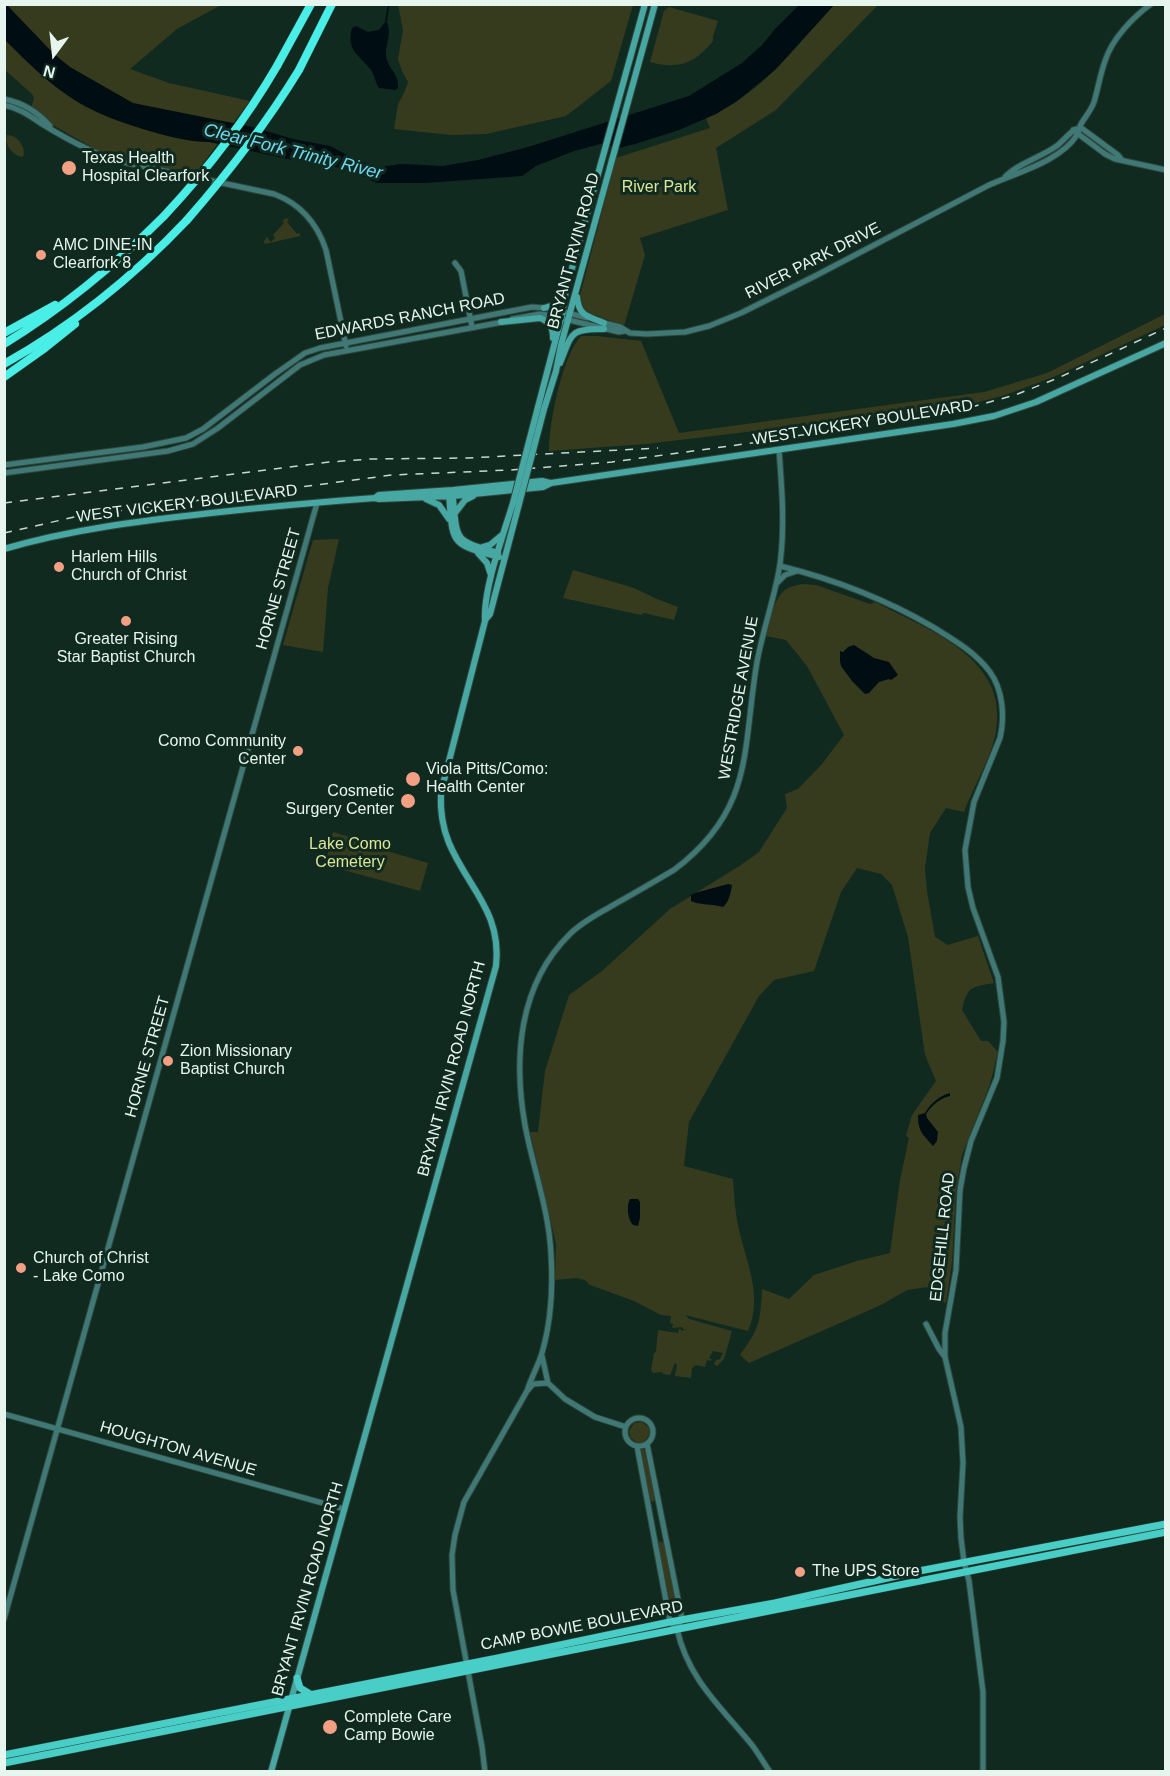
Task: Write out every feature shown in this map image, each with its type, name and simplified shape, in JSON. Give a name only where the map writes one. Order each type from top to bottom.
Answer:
[{"type":"highway","points":[[4,344],[45,318],[85,288],[133,246],[196,181],[254,105],[310,4]]},
{"type":"highway","points":[[318,34],[332,4]]},
{"type":"highway","points":[[4,376],[66,332],[154,254],[187,220],[228,173],[256,136],[337,4]]},
{"type":"highway","points":[[4,364],[61,328],[126,279]]},
{"type":"highway","points":[[4,333],[85,288]]},
{"type":"main road","name":"BRYANT IRVIN ROAD","points":[[516,504],[541,408],[566,290],[645,4]]},
{"type":"main road","name":"BRYANT IRVIN ROAD","points":[[541,408],[556,371],[655,4]]},
{"type":"main road","points":[[544,308],[554,305],[566,290]]},
{"type":"main road","points":[[577,294],[578,307],[581,312],[604,326]]},
{"type":"main road","points":[[501,322],[540,318],[545,320],[552,327],[553,344]]},
{"type":"main road","points":[[556,371],[572,334],[584,329],[604,326]]},
{"type":"main road","name":"WEST VICKERY BOULEVARD","points":[[375,498],[379,495],[495,492],[543,487],[551,483],[953,424],[1010,411],[1063,391],[1166,343]]},
{"type":"main road","name":"WEST VICKERY BOULEVARD","points":[[4,549],[126,522],[245,508],[375,498],[379,500],[421,498],[542,481],[551,483]]},
{"type":"main road","points":[[454,514],[465,500],[495,492]]},
{"type":"main road","points":[[451,493],[459,537],[476,549],[487,563],[492,576]]},
{"type":"main road","points":[[451,493],[452,530],[458,543],[501,556]]},
{"type":"main road","points":[[421,498],[439,505],[451,522]]},
{"type":"main road","name":"BRYANT IRVIN ROAD NORTH","points":[[485,620],[490,614],[504,533],[516,504]]},
{"type":"main road","name":"BRYANT IRVIN ROAD NORTH","points":[[271,1772],[496,966],[496,942],[491,919],[450,845],[441,807],[443,780],[485,620],[484,612],[492,576],[501,556],[516,504]]},
{"type":"main road","points":[[476,549],[490,545],[504,533]]},
{"type":"main road","name":"CAMP BOWIE BOULEVARD","points":[[4,1763],[289,1707],[682,1619],[775,1603],[864,1582],[1166,1524]]},
{"type":"main road","name":"CAMP BOWIE BOULEVARD","points":[[4,1755],[291,1697],[467,1668],[677,1629],[1166,1532]]},
{"type":"main road","points":[[1048,1546],[1050,1555]]},
{"type":"main road","points":[[754,1614],[756,1608],[775,1603]]},
{"type":"main road","points":[[297,1678],[300,1688],[310,1694]]},
{"type":"street","points":[[1122,160],[1080,127],[1093,104],[1105,61],[1113,45],[1134,18],[1151,4]]},
{"type":"street","points":[[4,99],[19,103],[34,111],[51,128]]},
{"type":"street","points":[[4,105],[18,109],[103,157],[287,198],[304,211],[322,237],[327,250],[347,350]]},
{"type":"street","name":"RIVER PARK DRIVE","points":[[562,315],[619,332],[648,334],[685,332],[724,320],[815,276],[1004,178],[1014,169],[1058,145],[1080,127]]},
{"type":"street","points":[[1076,132],[1115,159],[1166,170]]},
{"type":"street","points":[[455,263],[461,271],[472,327]]},
{"type":"street","name":"EDWARDS RANCH ROAD","points":[[4,465],[159,444],[186,438],[203,429],[281,369],[305,353],[320,348],[532,307],[544,308],[562,315]]},
{"type":"street","name":"EDWARDS RANCH ROAD","points":[[4,473],[161,453],[193,444],[300,365],[324,355],[518,317],[540,314],[562,315]]},
{"type":"street","points":[[412,337],[432,326]]},
{"type":"street","points":[[281,369],[286,375]]},
{"type":"street","points":[[159,444],[161,453]]},
{"type":"street","name":"WESTRIDGE AVENUE","points":[[485,1772],[452,1581],[452,1555],[456,1529],[464,1502],[527,1391],[542,1354],[550,1301],[551,1252],[548,1222],[522,1104],[520,1063],[525,1016],[530,995],[542,969],[555,950],[571,933],[601,912],[674,870],[701,848],[722,821],[739,784],[757,661],[780,566],[783,517],[779,450]]},
{"type":"street","name":"HORNE STREET","points":[[4,1619],[317,502]]},
{"type":"street","name":"EDGEHILL ROAD","points":[[780,566],[850,587],[900,609],[965,647],[990,672],[998,688],[1001,703],[1001,733],[994,756],[974,802],[965,850],[968,887],[973,908],[998,977],[1004,1023],[1003,1041],[997,1078],[971,1142],[964,1168],[960,1190],[956,1270],[945,1333],[945,1357],[961,1427],[963,1463],[960,1517],[964,1562],[969,1581],[983,1692],[983,1772]]},
{"type":"street","points":[[776,584],[785,575],[799,571]]},
{"type":"street","points":[[926,1324],[945,1357]]},
{"type":"street","points":[[542,1354],[548,1383],[565,1399],[603,1420],[626,1427]]},
{"type":"street","points":[[527,1391],[533,1384],[548,1383]]},
{"type":"street","name":"HOUGHTON AVENUE","points":[[4,1414],[344,1509]]},
{"type":"street","points":[[647,1444],[637,1446],[627,1440],[626,1427],[630,1422],[642,1419],[649,1423],[652,1429],[653,1434],[647,1444],[682,1619],[677,1629]]},
{"type":"street","points":[[637,1446],[670,1622],[677,1629],[683,1652],[697,1680],[753,1747],[770,1772]]},
{"type":"green space","points":[[398,4],[633,5],[611,81],[566,116],[486,134],[451,135],[394,129],[398,104],[408,82],[398,59],[403,30]]},
{"type":"green space","points":[[4,5],[221,5],[177,29],[130,69],[169,83],[250,101],[195,174],[102,153],[53,125],[31,108],[34,98],[32,94],[5,70]]},
{"type":"green space","name":"River Park","points":[[834,5],[878,5],[776,110],[716,148],[728,210],[640,238],[645,255],[624,326],[585,311],[580,296],[616,158],[710,128],[706,118],[743,97],[776,69]]},
{"type":"green space","points":[[669,7],[718,21],[713,41],[706,49],[686,63],[678,65],[650,62],[664,11]]},
{"type":"green space","points":[[7,135],[20,142],[24,149],[23,157],[16,155],[10,149],[6,139]]},
{"type":"green space","points":[[286,218],[289,219],[287,222],[297,234],[300,233],[300,236],[265,244],[267,237],[271,242],[275,238],[273,235]]},
{"type":"green space","points":[[1165,314],[1165,325],[1056,376],[1005,395],[964,406],[646,444],[549,451],[551,424],[558,391],[568,358],[581,336],[641,341],[679,433],[984,392],[1047,373]]},
{"type":"green space","points":[[339,539],[328,588],[323,652],[283,645],[313,540]]},
{"type":"green space","points":[[573,570],[634,588],[678,607],[674,620],[563,598]]},
{"type":"green space","points":[[802,584],[816,585],[870,604],[875,602],[917,623],[960,649],[977,665],[990,683],[997,705],[996,731],[991,751],[964,812],[946,808],[930,833],[925,868],[935,937],[948,945],[978,936],[994,983],[972,989],[966,996],[962,1010],[981,1041],[988,1041],[998,1052],[990,1084],[962,1155],[956,1192],[952,1262],[946,1303],[940,1301],[927,1287],[907,1290],[881,1305],[749,1363],[740,1355],[752,1338],[758,1324],[762,1289],[789,1299],[814,1275],[890,1253],[900,1180],[909,1138],[906,1136],[912,1115],[936,1081],[925,1055],[908,937],[892,885],[881,874],[857,868],[841,892],[814,971],[774,980],[759,996],[689,1122],[684,1166],[733,1179],[738,1224],[754,1293],[752,1319],[748,1331],[685,1315],[689,1319],[732,1331],[724,1359],[717,1366],[714,1364],[723,1353],[713,1351],[709,1358],[712,1359],[711,1361],[707,1360],[705,1367],[696,1365],[692,1368],[691,1378],[675,1376],[677,1365],[675,1363],[670,1375],[662,1372],[653,1373],[651,1370],[656,1352],[658,1330],[678,1333],[679,1329],[681,1331],[686,1329],[672,1328],[671,1316],[661,1315],[634,1301],[590,1285],[585,1280],[576,1278],[555,1280],[556,1244],[530,1132],[538,1132],[545,1071],[569,995],[602,971],[670,909],[759,852],[787,808],[785,794],[798,789],[822,764],[844,735],[807,666],[786,640],[766,636],[779,597],[788,588]]},
{"type":"green space","name":"Lake Como Cemetery","points":[[333,832],[428,863],[420,891],[325,865]]},
{"type":"green space","points":[[642,1422],[649,1428],[649,1435],[644,1442],[637,1443],[630,1437],[629,1431],[634,1423]]},
{"type":"green space","points":[[643,1449],[646,1451],[656,1499],[653,1502],[649,1500],[639,1451]]},
{"type":"green space","points":[[660,1541],[664,1543],[678,1611],[674,1614],[658,1545]]},
{"type":"water","name":"Clear Fork Trinity River","points":[[4,5],[7,5],[53,53],[70,67],[133,103],[253,127],[293,139],[330,146],[357,160],[380,167],[401,164],[443,166],[478,160],[528,147],[689,96],[742,63],[799,5],[834,5],[775,70],[737,101],[716,114],[679,130],[619,148],[604,143],[574,151],[536,166],[522,176],[425,183],[377,183],[335,167],[170,136],[99,113],[60,90],[5,40]]},
{"type":"water","points":[[386,21],[389,34],[386,56],[397,78],[398,88],[395,90],[379,88],[371,70],[355,52],[351,42],[352,28],[356,26],[368,32],[379,30]]},
{"type":"water","points":[[854,645],[874,658],[889,662],[898,675],[891,680],[879,682],[869,693],[865,694],[841,666],[840,651],[843,652]]},
{"type":"water","points":[[728,884],[732,885],[731,891],[723,907],[691,901],[691,895],[695,893]]},
{"type":"water","points":[[950,1093],[950,1096],[936,1102],[926,1114],[938,1132],[937,1141],[933,1146],[920,1129],[918,1115],[925,1113],[936,1100]]},
{"type":"water","points":[[630,1199],[638,1199],[640,1202],[638,1226],[631,1223],[628,1205]]},
{"type":"waterway","points":[[386,21],[389,4]]},
{"type":"railway","points":[[4,533],[79,516],[392,475],[510,470],[612,462],[759,442],[968,408],[1015,395],[1058,378],[1166,328]]},
{"type":"railway","points":[[4,503],[329,462],[468,458],[658,448]]},
{"type":"place","name":"Texas Health Hospital Clearfork","points":[[69,168]]},
{"type":"place","name":"AMC DINE-IN Clearfork 8","points":[[41,255]]},
{"type":"place","name":"Harlem Hills Church of Christ","points":[[59,567]]},
{"type":"place","name":"Greater Rising Star Baptist Church","points":[[126,621]]},
{"type":"place","name":"Como Community Center","points":[[298,751]]},
{"type":"place","name":"Viola Pitts/Como: Health Center","points":[[413,779]]},
{"type":"place","name":"Cosmetic Surgery Center","points":[[408,801]]},
{"type":"place","name":"Zion Missionary Baptist Church","points":[[168,1061]]},
{"type":"place","name":"Church of Christ - Lake Como","points":[[21,1268]]},
{"type":"place","name":"The UPS Store","points":[[800,1572]]},
{"type":"place","name":"Complete Care Camp Bowie","points":[[330,1727]]}]
